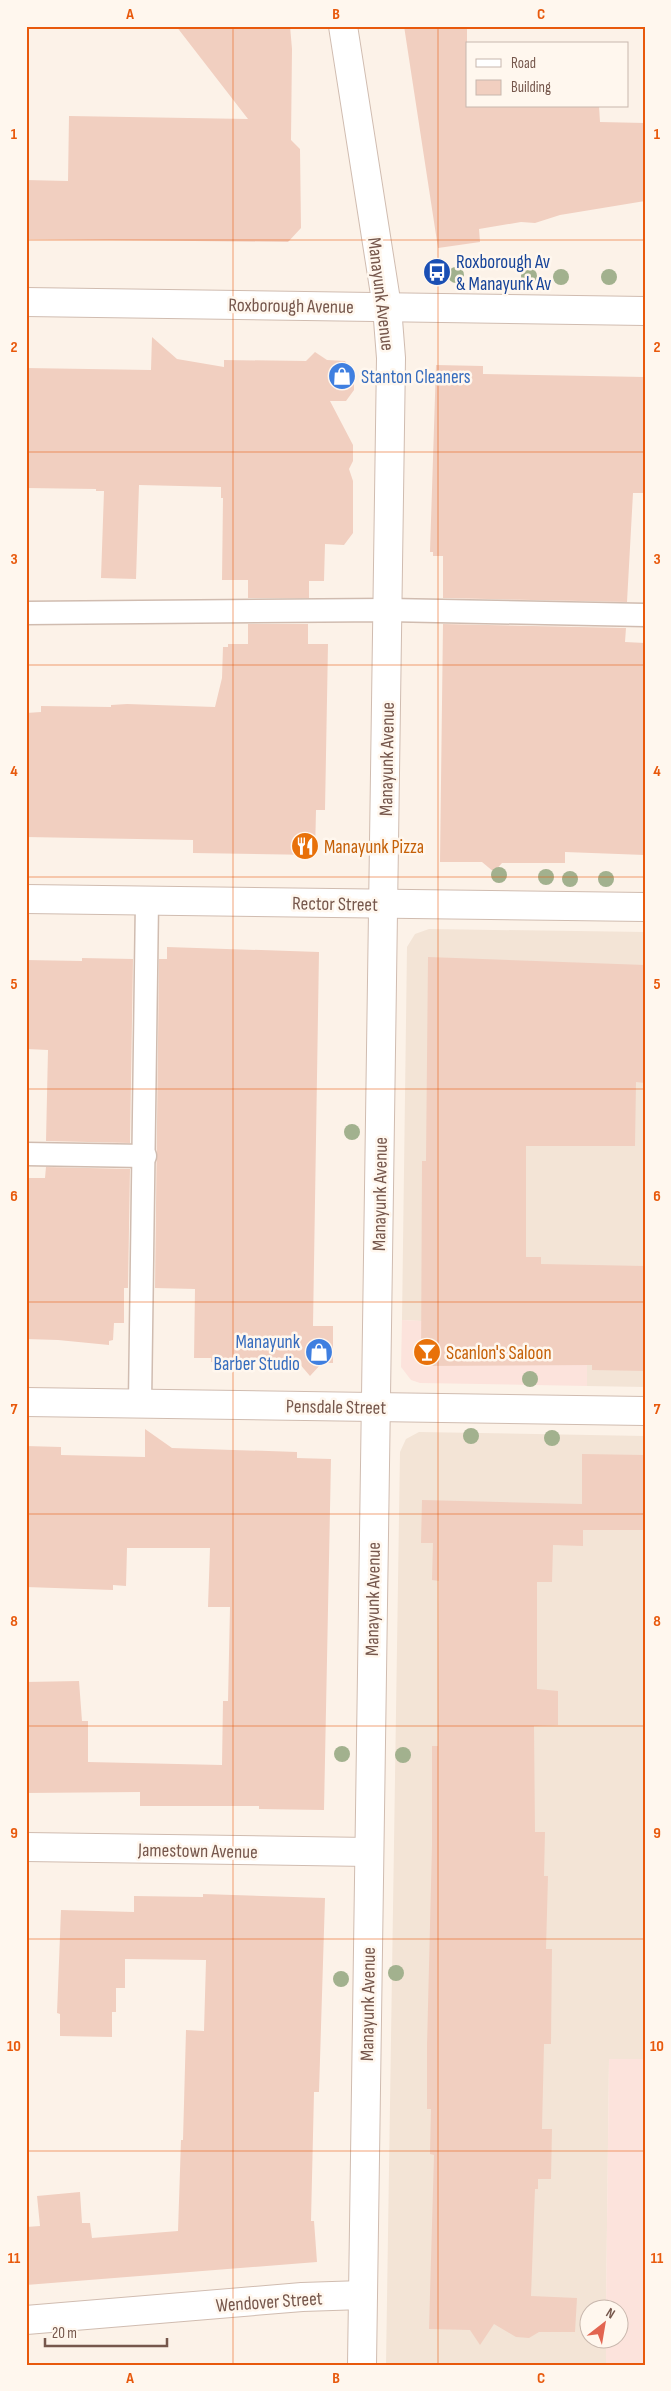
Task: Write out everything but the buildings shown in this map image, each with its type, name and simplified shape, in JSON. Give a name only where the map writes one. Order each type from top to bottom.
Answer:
[{"type":"street","name":"Manayunk Avenue","points":[[343,26],[387,307],[391,358],[362,2365]]},
{"type":"street","name":"Roxborough Avenue","points":[[26,302],[645,312]]},
{"type":"street","name":"Rector Street","points":[[26,899],[645,907]]},
{"type":"street","name":"Pensdale Street","points":[[26,1402],[645,1411]]},
{"type":"street","name":"Jamestown Avenue","points":[[26,1847],[369,1852]]},
{"type":"street","name":"Wendover Street","points":[[26,2320],[302,2297],[363,2295]]},
{"type":"lane","points":[[26,613],[388,610],[645,614]]},
{"type":"lane","points":[[140,1403],[145,1156],[147,901]]},
{"type":"lane","points":[[26,1154],[145,1156]]},
{"type":"shaded area","points":[[429,929],[645,932],[645,1387],[587,1386],[587,1361],[421,1321],[402,1320],[407,947],[415,934]]},
{"type":"shaded area","points":[[402,1320],[421,1321],[587,1361],[587,1386],[420,1383],[411,1380],[401,1367]]},
{"type":"shaded area","points":[[419,1432],[645,1436],[645,2059],[609,2059],[606,2298],[578,2298],[578,2348],[606,2348],[606,2365],[386,2365],[400,1452],[406,1439]]},
{"type":"shaded area","points":[[609,2059],[645,2059],[645,2365],[606,2365],[606,2348],[628,2348],[628,2298],[606,2298]]},
{"type":"place","name":"Roxborough Av & Manayunk Av","points":[[437,272]]},
{"type":"place","name":"Stanton Cleaners","points":[[342,376]]},
{"type":"place","name":"Manayunk Pizza","points":[[305,846]]},
{"type":"place","name":"Manayunk Barber Studio","points":[[319,1352]]},
{"type":"place","name":"Scanlon's Saloon","points":[[427,1352]]}]
